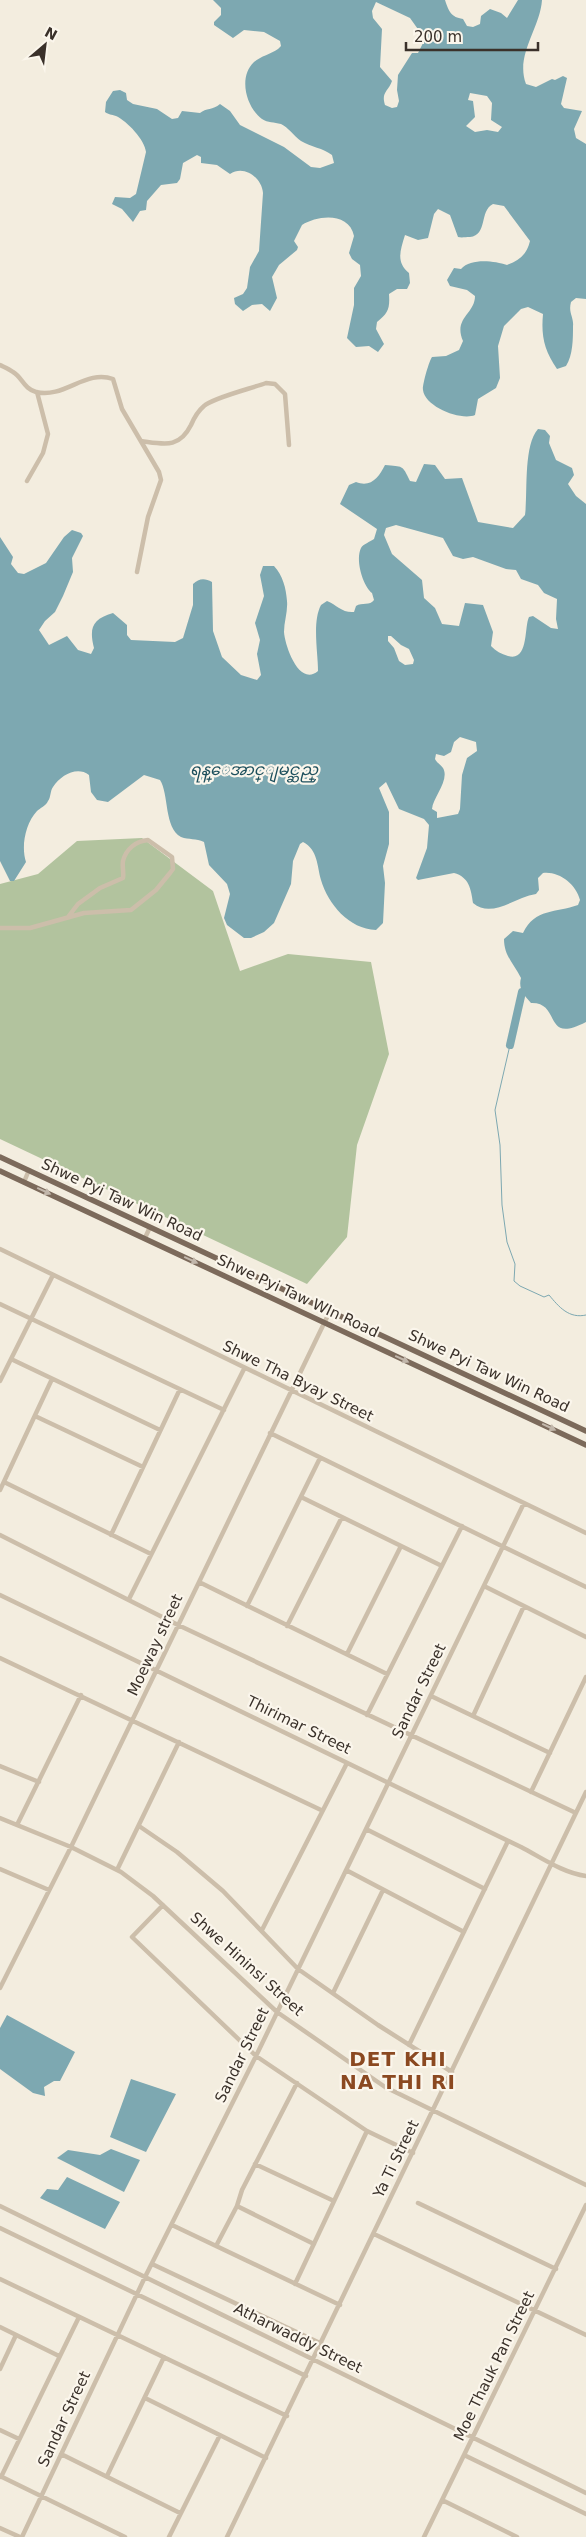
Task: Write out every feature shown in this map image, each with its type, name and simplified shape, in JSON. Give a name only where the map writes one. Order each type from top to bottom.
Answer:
[{"type":"main road","name":"Shwe Pyi Taw Win Road","points":[[0,1157],[586,1431]]},
{"type":"main road","name":"Shwe Pyi Taw WIn Road","points":[[0,1171],[586,1445]]},
{"type":"street","points":[[0,364],[14,372],[22,382],[37,392],[53,392],[95,376],[105,376],[114,380],[122,409],[159,472],[161,480],[148,517],[137,572]]},
{"type":"street","points":[[141,441],[171,443],[179,441],[186,436],[195,416],[205,404],[266,383],[274,384],[285,394],[289,444]]},
{"type":"street","points":[[27,481],[43,453],[48,434],[37,392]]},
{"type":"street","points":[[0,928],[30,928],[68,917],[131,910],[156,890],[173,869],[172,857],[148,840],[139,841],[131,847],[123,862],[123,878],[100,888],[78,904],[68,917]]},
{"type":"street","points":[[24,1182],[30,1170]]},
{"type":"street","points":[[145,1238],[150,1227]]},
{"type":"street","name":"Shwe Tha Byay Street","points":[[0,1250],[290,1392],[586,1533]]},
{"type":"street","points":[[0,1381],[53,1275]]},
{"type":"street","points":[[0,1304],[224,1410]]},
{"type":"street","name":"Moeway street","points":[[0,1988],[158,1670],[198,1582],[330,1311]]},
{"type":"street","points":[[11,1359],[160,1430]]},
{"type":"street","points":[[129,1599],[244,1369]]},
{"type":"street","points":[[0,1490],[52,1379]]},
{"type":"street","points":[[111,1535],[180,1389]]},
{"type":"street","points":[[35,1416],[143,1467]]},
{"type":"street","points":[[270,1433],[586,1587]]},
{"type":"street","points":[[247,1606],[320,1458]]},
{"type":"street","points":[[4,1482],[151,1554]]},
{"type":"street","points":[[301,1497],[442,1566]]},
{"type":"street","name":"Sandar Street","points":[[21,2537],[145,2278],[256,2056],[524,1503]]},
{"type":"street","points":[[288,1626],[342,1517]]},
{"type":"street","points":[[367,1715],[462,1526]]},
{"type":"street","points":[[0,1536],[178,1625],[576,1813]]},
{"type":"street","points":[[347,1654],[401,1546]]},
{"type":"street","points":[[198,1582],[387,1674]]},
{"type":"street","points":[[484,1586],[586,1637]]},
{"type":"street","name":"Thirimar Street","points":[[0,1595],[347,1762],[508,1841],[552,1865],[577,1875],[586,1876]]},
{"type":"street","points":[[473,1716],[524,1606]]},
{"type":"street","points":[[0,1658],[321,1810]]},
{"type":"street","points":[[531,1792],[586,1678]]},
{"type":"street","points":[[17,1825],[80,1695]]},
{"type":"street","points":[[431,1696],[550,1753]]},
{"type":"street","points":[[118,1870],[179,1742]]},
{"type":"street","points":[[262,1930],[321,1810],[347,1762]]},
{"type":"street","points":[[0,1766],[39,1782]]},
{"type":"street","name":"Ya Ti Street","points":[[227,2537],[322,2344],[586,1792]]},
{"type":"street","name":"Shwe Hininsi Street","points":[[0,1818],[71,1847],[118,1870],[163,1905],[277,2012],[385,2087],[586,2185]]},
{"type":"street","points":[[139,1826],[177,1852],[223,1891],[298,1969],[452,2072]]},
{"type":"street","points":[[366,1829],[485,1889]]},
{"type":"street","points":[[409,2045],[508,1841]]},
{"type":"street","points":[[0,1869],[50,1890]]},
{"type":"street","points":[[346,1870],[464,1932]]},
{"type":"street","points":[[333,1993],[383,1890]]},
{"type":"street","points":[[163,1905],[132,1938],[256,2056],[366,2131],[413,2153]]},
{"type":"street","points":[[216,2246],[237,2206],[242,2190],[255,2164],[297,2084]]},
{"type":"street","points":[[295,2284],[366,2131]]},
{"type":"street","points":[[255,2164],[334,2201]]},
{"type":"street","points":[[418,2203],[556,2269]]},
{"type":"street","name":"Moe Thauk Pan Street","points":[[424,2537],[586,2205]]},
{"type":"street","name":"Atharwaddy Street","points":[[0,2206],[586,2493]]},
{"type":"street","points":[[237,2206],[314,2244]]},
{"type":"street","points":[[172,2225],[340,2306]]},
{"type":"street","points":[[0,2228],[138,2293],[306,2376]]},
{"type":"street","points":[[374,2234],[586,2335]]},
{"type":"street","points":[[152,2264],[322,2344]]},
{"type":"street","points":[[0,2279],[287,2416]]},
{"type":"street","points":[[79,2317],[0,2477],[124,2537]]},
{"type":"street","points":[[0,2327],[59,2356]]},
{"type":"street","points":[[0,2369],[16,2335]]},
{"type":"street","points":[[107,2476],[164,2357]]},
{"type":"street","points":[[145,2398],[266,2458]]},
{"type":"street","points":[[0,2430],[19,2439]]},
{"type":"street","points":[[169,2537],[220,2435]]},
{"type":"street","points":[[61,2454],[180,2513]]},
{"type":"street","points":[[464,2455],[586,2514]]},
{"type":"street","points":[[442,2500],[517,2537]]},
{"type":"street","points":[[0,2528],[21,2537]]},
{"type":"street","points":[[501,2537],[504,2530]]},
{"type":"green space","points":[[142,838],[213,891],[240,971],[288,954],[371,962],[389,1054],[357,1145],[347,1237],[307,1284],[0,1139],[0,884],[38,874],[77,841]]},
{"type":"water","points":[[213,0],[445,0],[449,11],[453,15],[463,19],[467,26],[473,27],[480,24],[481,16],[490,9],[501,13],[507,18],[518,0],[542,0],[526,52],[523,73],[526,84],[536,87],[552,79],[555,80],[563,76],[567,78],[561,104],[564,108],[582,111],[574,129],[576,138],[586,144],[586,299],[576,298],[571,302],[573,341],[566,366],[557,369],[544,343],[543,314],[528,307],[521,309],[504,326],[498,346],[500,378],[496,388],[478,399],[475,415],[461,416],[444,411],[430,402],[425,396],[423,388],[432,357],[446,356],[459,350],[463,341],[461,333],[462,321],[474,302],[475,296],[467,290],[450,286],[447,280],[454,268],[461,269],[471,263],[483,261],[507,265],[522,256],[529,246],[530,241],[504,206],[493,204],[489,207],[479,232],[470,237],[458,237],[450,215],[438,209],[434,214],[428,238],[418,240],[405,235],[400,256],[402,265],[409,273],[410,283],[407,289],[397,289],[389,294],[388,310],[377,322],[376,329],[384,344],[378,352],[369,346],[356,347],[347,338],[354,305],[354,288],[361,276],[360,265],[352,259],[349,253],[354,236],[351,228],[340,219],[316,219],[302,225],[294,241],[298,247],[297,250],[279,265],[272,277],[277,298],[270,311],[262,304],[252,305],[243,311],[235,304],[234,298],[243,294],[247,288],[250,267],[259,251],[263,193],[262,187],[256,178],[246,172],[235,171],[230,174],[217,165],[201,163],[201,157],[197,155],[183,163],[180,179],[177,183],[161,185],[147,201],[146,210],[140,211],[133,222],[122,209],[112,204],[115,197],[130,198],[136,194],[146,152],[139,137],[130,126],[120,118],[105,112],[106,102],[113,91],[120,90],[126,93],[127,100],[133,104],[157,109],[172,119],[178,118],[182,111],[200,113],[220,104],[230,111],[240,125],[284,147],[311,167],[320,168],[334,163],[332,155],[301,141],[284,125],[269,122],[256,114],[248,100],[245,83],[246,76],[254,62],[281,46],[280,41],[264,32],[244,30],[233,38],[214,25],[214,22],[221,15],[221,8]],"holes":[[[376,2],[410,18],[425,39],[418,53],[412,53],[398,75],[397,90],[399,101],[397,107],[392,108],[385,105],[384,101],[384,95],[392,81],[380,67],[382,29],[373,18],[372,11]],[[470,93],[487,96],[492,103],[491,120],[502,127],[498,132],[487,130],[475,132],[466,126],[475,117],[473,101],[468,100]]]},
{"type":"water","name":"ရန္ေအာင္ျမင္ဆည္","points":[[538,429],[545,430],[550,436],[549,443],[556,460],[572,468],[574,475],[568,484],[576,496],[586,504],[586,1022],[572,1028],[563,1029],[557,1026],[546,1009],[540,1004],[531,1003],[522,992],[521,978],[504,945],[504,939],[513,931],[523,933],[528,925],[540,915],[578,905],[580,900],[578,894],[571,884],[561,876],[543,873],[538,878],[539,890],[536,894],[504,906],[488,909],[473,903],[468,884],[459,875],[454,873],[418,880],[416,878],[427,848],[429,825],[424,819],[399,809],[386,782],[379,788],[389,812],[389,844],[383,866],[385,883],[383,923],[376,930],[366,929],[357,925],[341,914],[334,906],[324,889],[312,849],[303,842],[300,844],[293,861],[291,884],[274,923],[264,932],[251,938],[244,938],[227,925],[224,918],[230,894],[227,884],[209,865],[204,842],[181,837],[176,833],[169,819],[165,794],[160,780],[144,775],[108,802],[97,800],[91,792],[89,775],[84,772],[70,773],[60,779],[52,789],[47,803],[37,811],[30,822],[24,843],[26,862],[14,881],[10,881],[0,861],[0,537],[13,557],[11,564],[18,573],[24,574],[46,563],[64,537],[72,530],[81,533],[83,536],[72,558],[73,572],[63,596],[55,612],[39,630],[49,645],[67,636],[78,650],[91,654],[94,648],[92,630],[96,621],[113,613],[127,625],[127,635],[131,640],[175,642],[183,638],[193,605],[193,584],[204,579],[212,582],[213,631],[222,657],[241,675],[257,680],[261,675],[257,654],[260,640],[255,623],[264,596],[260,575],[263,566],[274,566],[284,582],[286,591],[287,605],[284,632],[290,655],[299,669],[305,674],[311,674],[318,671],[316,628],[321,605],[327,601],[343,610],[354,612],[356,606],[370,603],[374,600],[363,579],[359,566],[359,553],[365,544],[374,539],[377,529],[340,504],[349,485],[356,482],[366,484],[374,480],[385,465],[401,467],[410,481],[416,482],[424,464],[435,465],[445,479],[462,478],[478,522],[513,528],[525,515],[528,458],[533,437]],"holes":[[[396,525],[443,538],[453,556],[463,559],[473,557],[506,569],[516,570],[521,579],[538,585],[544,593],[557,599],[556,619],[558,629],[551,628],[533,616],[529,617],[523,649],[515,656],[508,656],[491,646],[493,632],[483,605],[465,603],[459,626],[442,624],[435,608],[424,598],[422,580],[392,554],[384,535],[386,528]],[[388,636],[391,636],[409,649],[414,660],[413,664],[405,665],[399,661],[394,648],[388,641]],[[460,737],[476,742],[477,751],[467,758],[462,775],[458,814],[437,818],[437,812],[432,809],[443,783],[445,773],[435,759],[436,754],[444,756],[451,752],[454,742]]]},
{"type":"water","points":[[7,2015],[75,2052],[60,2081],[54,2081],[44,2087],[45,2096],[33,2093],[0,2069],[0,2028]]},
{"type":"water","points":[[131,2079],[176,2094],[146,2152],[110,2137]]},
{"type":"water","points":[[111,2149],[140,2160],[124,2192],[57,2158],[68,2150],[100,2155]]},
{"type":"water","points":[[67,2177],[120,2202],[105,2229],[40,2198],[47,2189],[58,2190]]},
{"type":"waterway","points":[[510,1045],[522,992]]},
{"type":"waterway","points":[[510,1045],[495,1110],[500,1145],[502,1205],[507,1242],[515,1264],[514,1281],[520,1286],[544,1297],[549,1295],[569,1314],[586,1315]]},
{"type":"district","name":"DET KHI NA THI RI","points":[[398,2070]]}]
